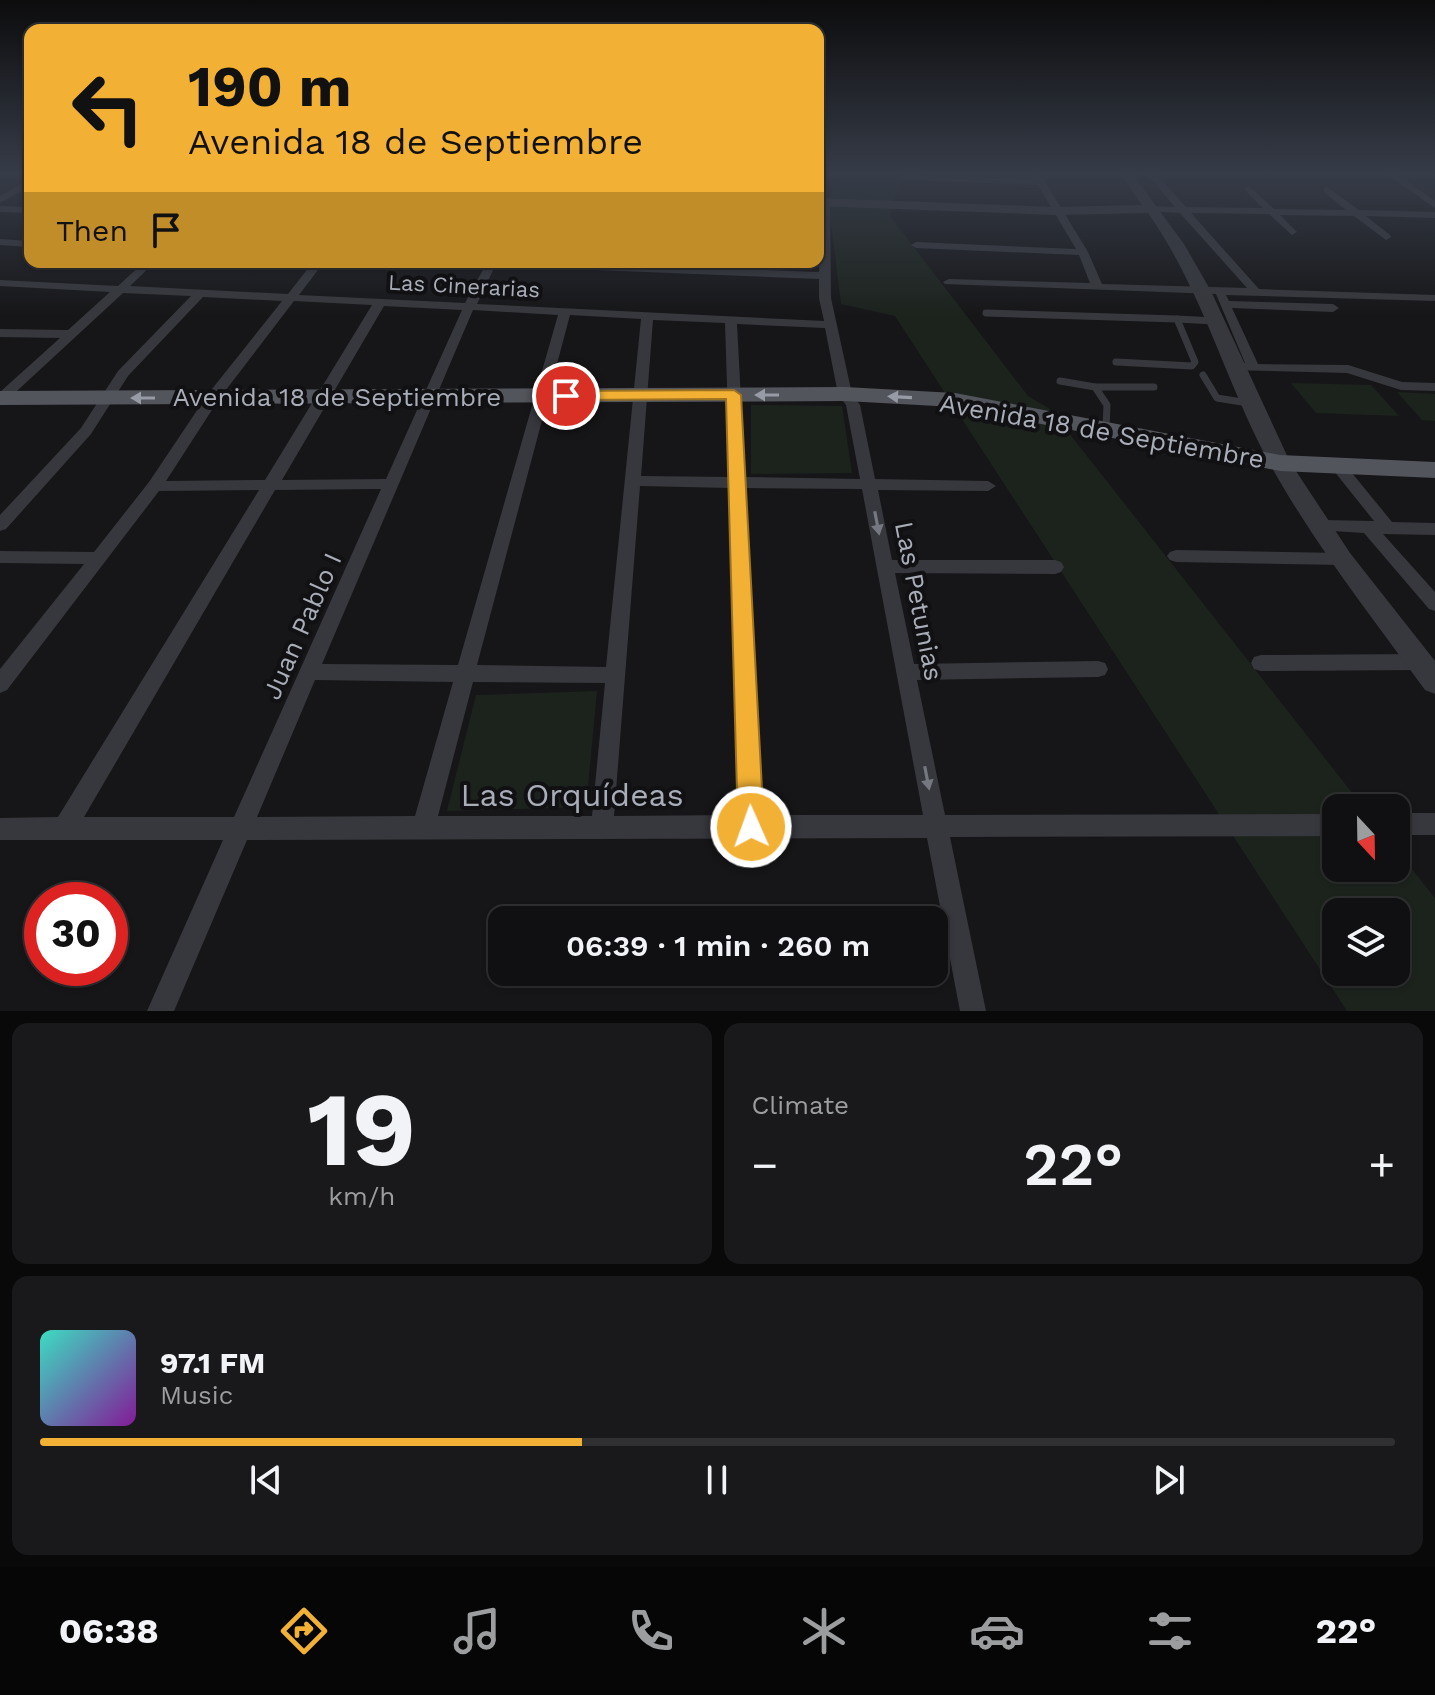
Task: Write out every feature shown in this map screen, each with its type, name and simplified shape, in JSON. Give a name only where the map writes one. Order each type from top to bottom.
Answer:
[{"type":"main road","name":"Avenida 18 de Septiembre","points":[[0,398],[845,394],[955,400],[1280,463],[1435,471]]},
{"type":"street","points":[[1063,222],[1083,252],[1098,288]]},
{"type":"street","points":[[1162,222],[1216,295],[1253,367]]},
{"type":"street","points":[[1194,222],[1256,292]]},
{"type":"street","points":[[1282,222],[1292,232]]},
{"type":"street","points":[[1367,222],[1386,237]]},
{"type":"street","points":[[0,242],[24,244]]},
{"type":"street","points":[[916,245],[1083,252]]},
{"type":"street","name":"Las Petunias","points":[[824,264],[830,325],[845,394],[853,405],[973,1011]]},
{"type":"street","points":[[0,398],[143,268]]},
{"type":"street","points":[[0,684],[101,558],[155,486],[213,397],[287,298],[314,268]]},
{"type":"street","name":"Juan Pablo I","points":[[160,1011],[469,307],[489,268]]},
{"type":"street","points":[[635,268],[825,276]]},
{"type":"street","points":[[949,282],[1216,295],[1333,308]]},
{"type":"street","name":"Las Cinerarias","points":[[0,283],[830,325]]},
{"type":"street","points":[[1216,295],[1256,292],[1435,298]]},
{"type":"street","points":[[0,525],[86,431],[106,398],[151,343],[200,293]]},
{"type":"street","points":[[1216,295],[1215,321],[1280,463],[1342,559],[1423,657],[1435,682]]},
{"type":"street","points":[[1416,297],[1435,313]]},
{"type":"street","points":[[64,829],[380,302]]},
{"type":"street","points":[[423,828],[565,312]]},
{"type":"street","points":[[602,827],[647,316]]},
{"type":"street","points":[[731,320],[751,827]]},
{"type":"street","points":[[0,333],[68,334]]},
{"type":"street","points":[[1234,367],[1348,369],[1393,384],[1435,387]]},
{"type":"street","points":[[1338,466],[1389,529]]},
{"type":"street","points":[[632,481],[988,486]]},
{"type":"street","points":[[155,486],[391,484]]},
{"type":"street","points":[[1322,526],[1435,529]]},
{"type":"street","points":[[1368,527],[1435,604]]},
{"type":"street","points":[[1176,556],[1342,559]]},
{"type":"street","points":[[0,557],[101,558]]},
{"type":"street","points":[[885,566],[1055,567]]},
{"type":"street","points":[[1261,663],[1423,657]]},
{"type":"street","points":[[906,672],[1098,669]]},
{"type":"street","points":[[310,672],[615,675]]},
{"type":"street","points":[[1410,824],[1435,824]]},
{"type":"street","name":"Las Orquídeas","points":[[0,829],[1322,825]]},
{"type":"lane","points":[[986,313],[1215,321]]},
{"type":"lane","points":[[1116,362],[1194,364],[1177,319]]},
{"type":"lane","points":[[1203,375],[1217,398],[1253,404]]},
{"type":"lane","points":[[1060,381],[1095,387],[1154,387]]},
{"type":"lane","points":[[1095,387],[1107,405],[1106,428]]},
{"type":"shaded area","points":[[831,222],[895,222],[1028,396],[1050,409],[1353,794],[1322,794],[1322,882],[1410,882],[1410,867],[1435,898],[1435,1011],[1347,1011],[1331,986],[1410,986],[1410,898],[1322,898],[1322,973],[895,316],[841,304]]},
{"type":"shaded area","points":[[1291,383],[1371,385],[1399,416],[1316,413]]},
{"type":"shaded area","points":[[1397,392],[1435,394],[1435,421],[1422,420]]},
{"type":"shaded area","points":[[751,405],[842,406],[852,473],[751,474]]},
{"type":"shaded area","points":[[597,691],[586,807],[447,811],[476,695]]},
{"type":"route","points":[[566,396],[734,395],[751,827]]}]
